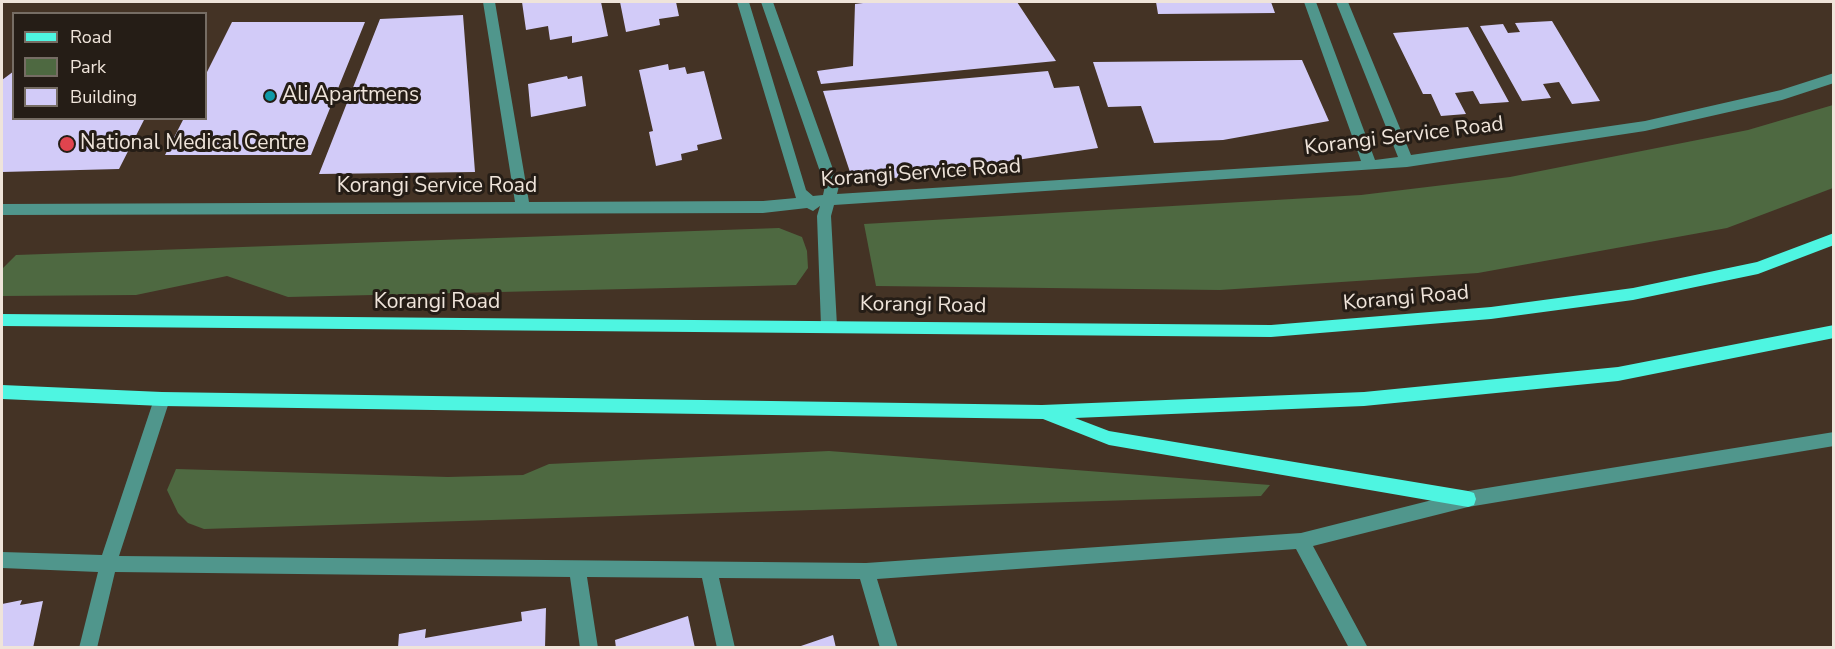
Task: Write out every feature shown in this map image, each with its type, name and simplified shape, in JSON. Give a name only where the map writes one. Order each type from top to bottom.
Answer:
[{"type":"main road","name":"Korangi Road","points":[[2,320],[1271,331],[1491,313],[1633,294],[1758,268],[1833,239]]},
{"type":"main road","points":[[2,392],[162,399],[1042,412],[1364,399],[1618,374],[1833,331]]},
{"type":"main road","points":[[1042,412],[1108,438],[1468,499]]},
{"type":"street","points":[[489,2],[523,208]]},
{"type":"street","points":[[743,2],[800,193],[824,216]]},
{"type":"street","points":[[767,2],[832,186],[824,216],[829,327]]},
{"type":"street","points":[[1310,2],[1370,166]]},
{"type":"street","points":[[1342,2],[1407,162]]},
{"type":"street","name":"Korangi Service Road","points":[[2,210],[764,207],[828,200],[1370,166],[1645,126],[1782,95],[1833,78]]},
{"type":"street","points":[[88,648],[108,564],[162,399]]},
{"type":"street","points":[[2,560],[108,564],[866,571],[1301,541],[1468,499],[1833,439]]},
{"type":"street","points":[[1301,541],[1359,648]]},
{"type":"street","points":[[577,569],[589,648]]},
{"type":"street","points":[[709,570],[726,648]]},
{"type":"street","points":[[866,571],[889,648]]},
{"type":"green space","points":[[1833,105],[1833,188],[1727,228],[1478,273],[1220,290],[876,286],[864,224],[1361,195],[1510,177],[1748,130]]},
{"type":"green space","points":[[779,228],[802,237],[807,251],[808,268],[796,285],[288,297],[227,276],[136,295],[2,296],[2,269],[16,255]]},
{"type":"green space","points":[[829,451],[1270,485],[1261,496],[204,529],[188,523],[178,513],[167,490],[176,469],[448,477],[523,475],[549,464]]},
{"type":"building","points":[[522,2],[601,2],[608,36],[572,43],[572,36],[550,40],[548,26],[526,30]]},
{"type":"building","points":[[620,2],[676,2],[679,16],[659,19],[660,25],[626,32]]},
{"type":"building","points":[[871,2],[1017,2],[1056,61],[821,84],[817,71],[853,66],[855,4]]},
{"type":"building","points":[[1156,2],[1271,2],[1275,13],[1158,14]]},
{"type":"building","points":[[463,15],[475,172],[319,174],[380,19]]},
{"type":"building","points":[[1552,21],[1600,101],[1572,104],[1559,82],[1543,84],[1551,98],[1522,101],[1480,26],[1503,24],[1508,33],[1520,32],[1515,23]]},
{"type":"building","name":"Ali Apartmens","points":[[232,22],[365,22],[311,155],[165,155],[183,120],[207,120],[207,72]]},
{"type":"building","points":[[1468,27],[1509,102],[1480,104],[1473,91],[1455,93],[1466,114],[1441,116],[1431,94],[1423,94],[1393,33]]},
{"type":"building","points":[[1302,60],[1329,121],[1223,140],[1154,143],[1141,106],[1108,107],[1093,62]]},
{"type":"building","points":[[668,64],[669,70],[685,67],[687,74],[704,71],[722,139],[697,145],[698,150],[681,154],[682,160],[656,166],[649,132],[653,131],[639,70]]},
{"type":"building","points":[[1048,71],[1054,88],[1079,86],[1098,148],[854,184],[823,91]]},
{"type":"building","name":"National Medical Centre","points":[[12,72],[12,120],[144,120],[119,169],[2,172],[2,80]]},
{"type":"building","points":[[567,76],[568,79],[582,76],[586,106],[531,117],[528,84]]},
{"type":"building","points":[[22,600],[20,605],[43,601],[33,648],[2,648],[2,604]]},
{"type":"building","points":[[546,608],[545,648],[398,648],[399,634],[426,629],[425,638],[522,621],[521,612]]},
{"type":"building","points":[[688,616],[695,648],[616,648],[615,640]]},
{"type":"building","points":[[833,635],[836,648],[798,648],[798,647]]},
{"type":"place","name":"Ali Apartmens","points":[[270,96]]},
{"type":"place","name":"National Medical Centre","points":[[67,144]]}]
